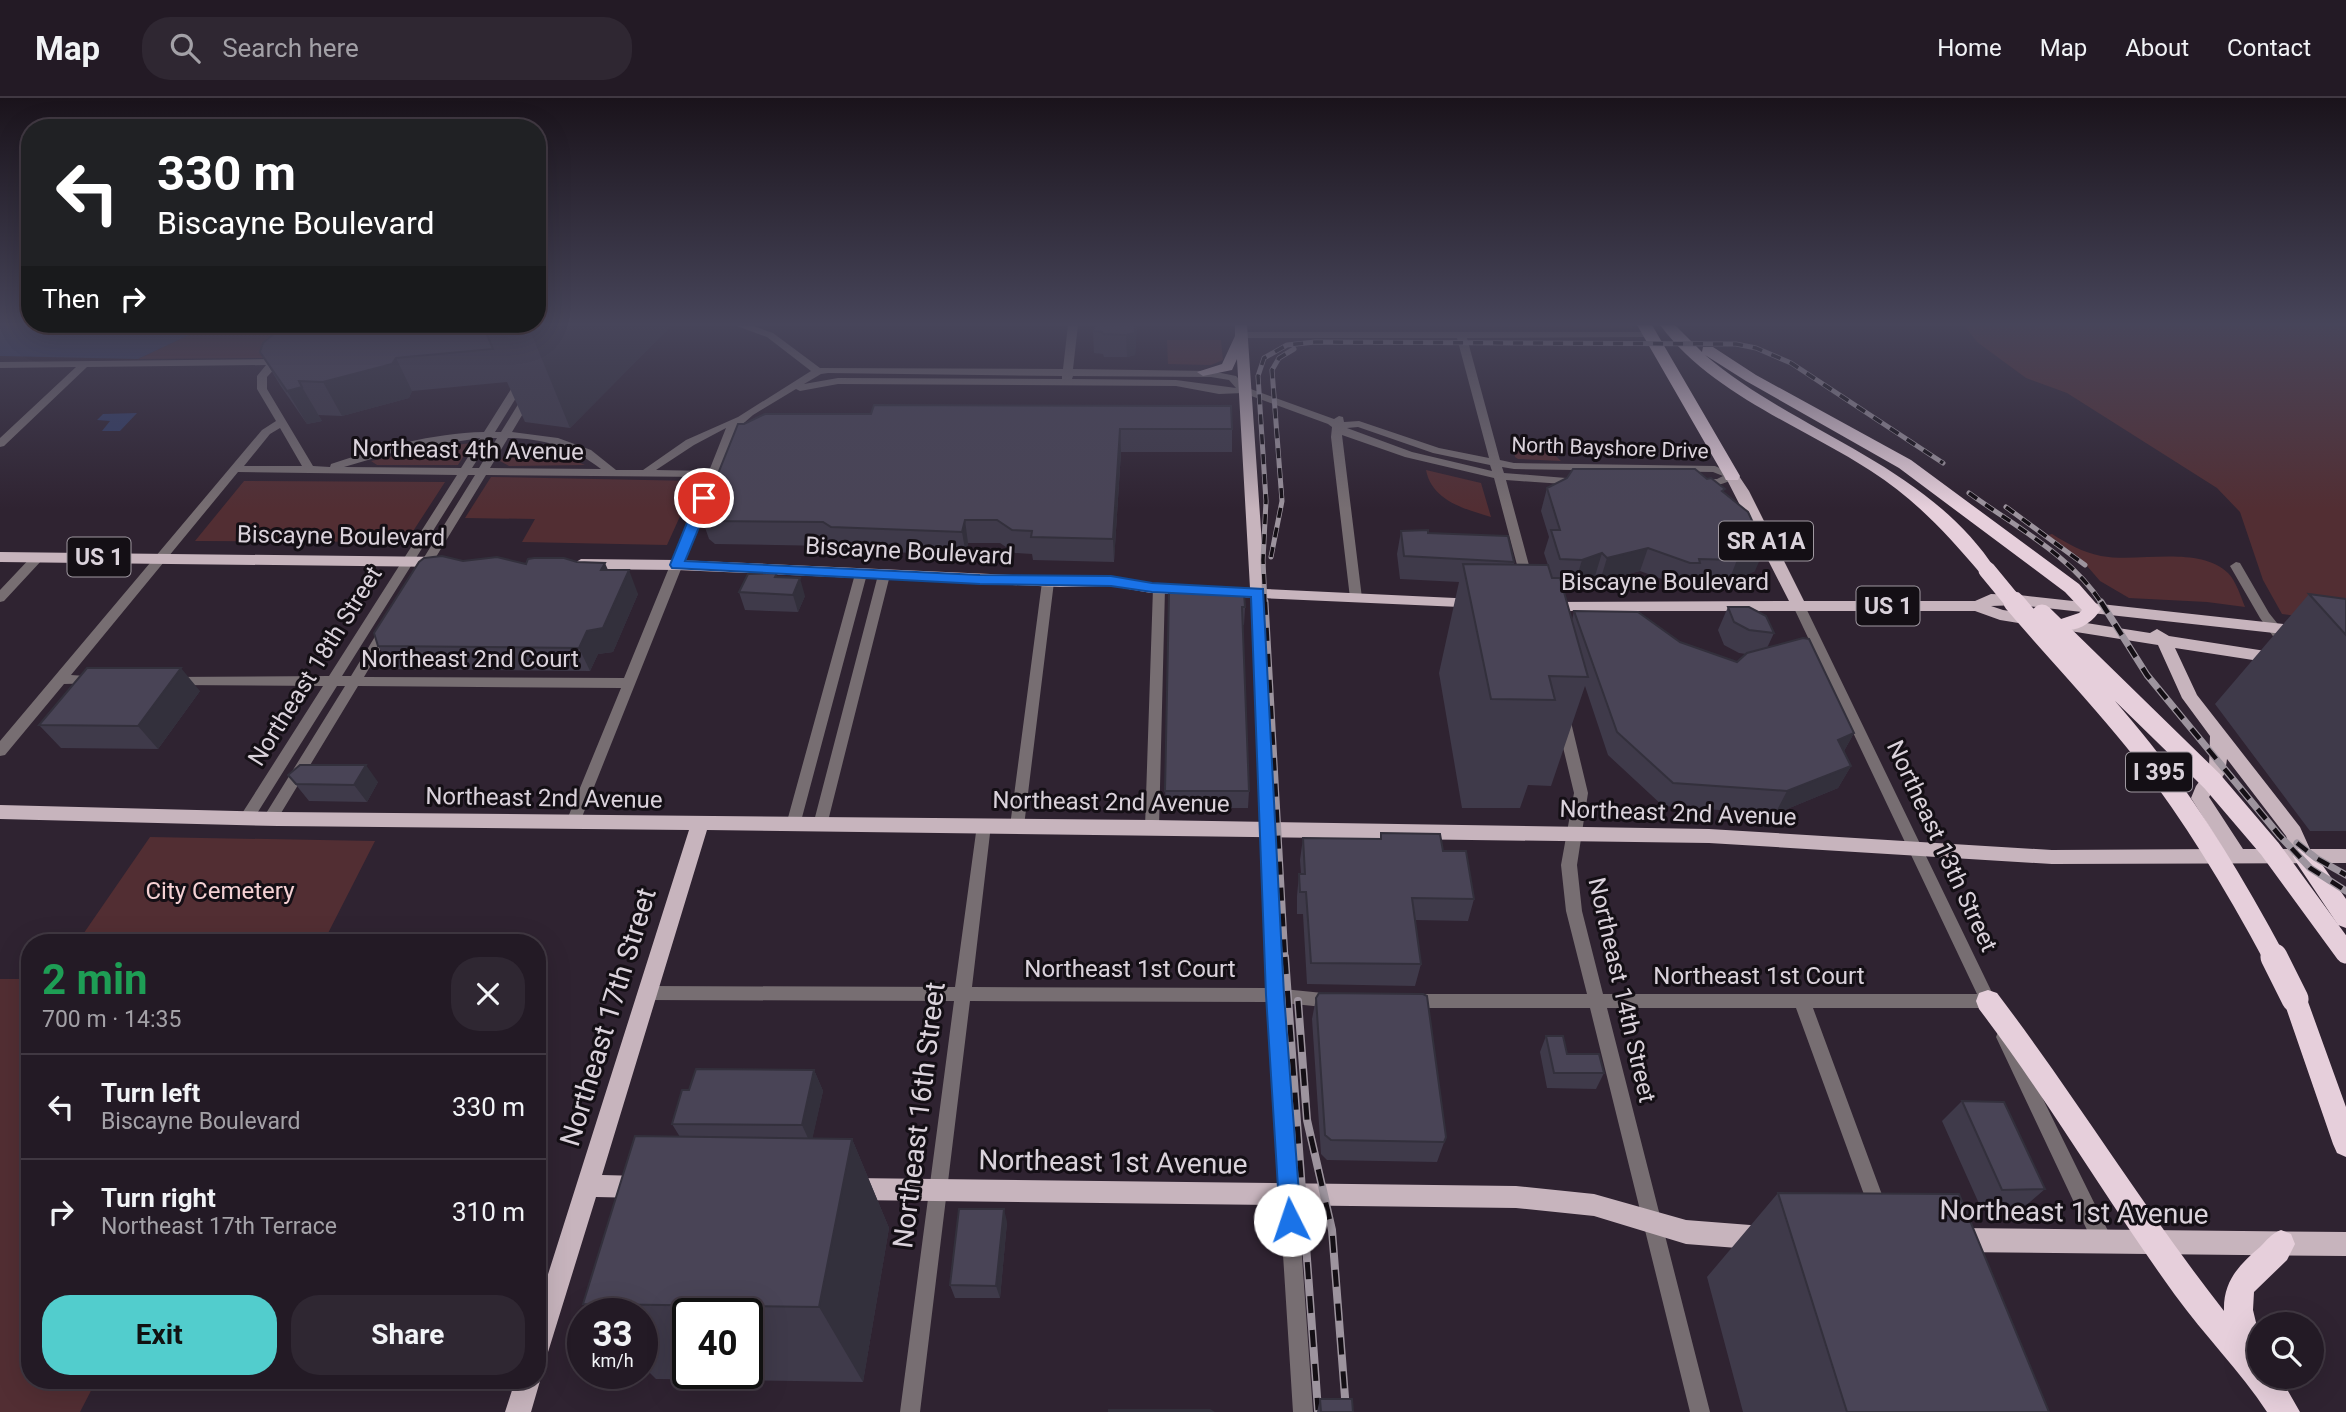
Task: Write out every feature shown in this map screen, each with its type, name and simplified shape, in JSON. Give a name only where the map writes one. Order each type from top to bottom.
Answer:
[{"type":"highway","points":[[1677,386],[1732,476]]},
{"type":"highway","name":"I 395","points":[[1741,386],[1868,462],[1907,489],[1949,526],[2168,735],[2232,803],[2286,870],[2346,953]]},
{"type":"highway","name":"I 395","points":[[1754,386],[1879,458],[1916,483],[1960,520],[1995,570],[2131,737],[2185,809],[2251,915],[2279,966],[2295,999],[2346,1144]]},
{"type":"highway","points":[[1766,386],[1905,464],[2072,588],[2092,608],[2086,618],[2068,624]]},
{"type":"highway","points":[[2304,856],[2346,918]]},
{"type":"highway","points":[[1988,1001],[2030,1053],[2089,1147],[2157,1243],[2234,1348],[2247,1361]]},
{"type":"highway","points":[[2247,1342],[2238,1313],[2239,1295],[2246,1279],[2270,1260],[2281,1244]]},
{"type":"highway","points":[[2270,1389],[2285,1412]]},
{"type":"main road","points":[[1244,386],[1258,593]]},
{"type":"main road","name":"Northeast 13th Street","points":[[1732,476],[1799,606]]},
{"type":"main road","name":"Biscayne Boulevard","points":[[0,557],[464,562]]},
{"type":"main road","name":"Biscayne Boulevard","points":[[569,564],[677,565],[1054,582],[1109,591],[1151,587],[1496,605]]},
{"type":"main road","name":"Biscayne Boulevard","points":[[1977,606],[1991,599],[2018,600],[2346,636]]},
{"type":"main road","name":"Biscayne Boulevard","points":[[1535,611],[1977,606],[2000,615],[2164,640],[2290,652]]},
{"type":"main road","points":[[2114,611],[2139,622],[2164,640],[2185,691],[2292,832],[2304,856]]},
{"type":"main road","points":[[2218,737],[2215,745],[2219,760],[2218,771],[2201,791],[2200,798],[2238,857]]},
{"type":"main road","name":"Northeast 2nd Avenue","points":[[0,812],[246,819],[1152,827],[1742,837],[2057,857],[2346,856]]},
{"type":"main road","name":"Northeast 17th Street","points":[[546,1321],[700,824]]},
{"type":"main road","points":[[589,1186],[664,1187]]},
{"type":"main road","name":"Northeast 1st Avenue","points":[[833,1189],[1288,1193],[1546,1199],[1594,1205],[1686,1232],[1711,1236],[1784,1238]]},
{"type":"main road","name":"Northeast 1st Avenue","points":[[1929,1240],[2346,1244]]},
{"type":"main road","points":[[517,1412],[524,1389]]},
{"type":"street","points":[[0,444],[61,386]]},
{"type":"street","points":[[261,386],[281,422],[316,470]]},
{"type":"street","name":"Northeast 18th Street","points":[[246,819],[518,386]]},
{"type":"street","name":"Northeast 18th Street","points":[[416,580],[535,387],[523,386]]},
{"type":"street","points":[[646,473],[655,464],[720,426],[738,420],[796,386]]},
{"type":"street","name":"North Bayshore Drive","points":[[792,389],[807,386]]},
{"type":"street","name":"North Bayshore Drive","points":[[1194,386],[1231,393],[1244,390]]},
{"type":"street","name":"North Bayshore Drive","points":[[1240,386],[1244,390],[1340,421],[1346,433],[1409,454],[1543,481],[1589,482]]},
{"type":"street","points":[[1474,386],[1529,589]]},
{"type":"street","points":[[573,822],[727,439],[738,420]]},
{"type":"street","points":[[1340,421],[1336,437],[1356,598]]},
{"type":"street","points":[[0,751],[266,432],[281,422]]},
{"type":"street","name":"Northeast 4th Avenue","points":[[316,470],[413,443],[505,435],[542,438],[575,447],[600,458],[613,473]]},
{"type":"street","points":[[687,446],[707,440],[727,439]]},
{"type":"street","name":"Northeast 4th Avenue","points":[[235,469],[714,474]]},
{"type":"street","points":[[1619,469],[1625,482]]},
{"type":"street","name":"North Bayshore Drive","points":[[1496,470],[1715,469],[1732,476]]},
{"type":"street","name":"North Bayshore Drive","points":[[1678,482],[1719,482],[1732,476]]},
{"type":"street","points":[[0,598],[38,557]]},
{"type":"street","points":[[2236,566],[2290,652]]},
{"type":"street","points":[[793,825],[861,574]]},
{"type":"street","points":[[820,825],[884,575]]},
{"type":"street","points":[[1017,826],[1054,582]]},
{"type":"street","points":[[1151,587],[1152,827]]},
{"type":"street","points":[[1258,593],[1275,995],[1303,1412]]},
{"type":"street","name":"Northeast 13th Street","points":[[1799,606],[2102,1240]]},
{"type":"street","name":"Northeast 18th Street","points":[[270,819],[395,614]]},
{"type":"street","points":[[60,679],[113,680]]},
{"type":"street","name":"Northeast 2nd Court","points":[[162,680],[628,683]]},
{"type":"street","name":"Northeast 14th Street","points":[[1559,702],[1581,793],[1580,811],[1573,834],[1570,886],[1700,1412]]},
{"type":"street","name":"Northeast 16th Street","points":[[910,1412],[984,825]]},
{"type":"street","name":"Northeast 1st Court","points":[[648,993],[1275,995],[1316,1002],[1356,1001]]},
{"type":"street","name":"Northeast 1st Court","points":[[1396,1001],[1988,1001]]},
{"type":"street","points":[[1802,1001],[1885,1227]]},
{"type":"green space","points":[[2049,386],[2346,386],[2346,623],[2282,614],[2263,580],[2240,512],[2217,488],[2067,393]]},
{"type":"green space","points":[[1511,436],[1538,444],[1561,461],[1518,459],[1515,457]]},
{"type":"green space","points":[[472,443],[458,465],[377,465],[371,461],[430,448]]},
{"type":"green space","points":[[512,443],[556,452],[585,465],[509,466],[500,461]]},
{"type":"green space","points":[[1426,470],[1481,483],[1491,517],[1461,507],[1442,496],[1429,481]]},
{"type":"green space","points":[[491,477],[696,481],[667,545],[522,542],[535,519],[465,518]]},
{"type":"green space","points":[[244,481],[445,482],[406,542],[195,541]]},
{"type":"green space","points":[[2052,534],[2075,547],[2101,556],[2185,557],[2215,565],[2231,576],[2245,607],[2129,598],[2100,581],[2081,559],[2048,535]]},
{"type":"green space","name":"City Cemetery","points":[[150,837],[375,841],[328,934],[83,934]]},
{"type":"green space","points":[[0,979],[21,979],[21,1389],[92,1389],[80,1412],[0,1412]]},
{"type":"water","points":[[137,413],[120,431],[102,431],[110,421],[97,420],[103,414]]},
{"type":"building","points":[[284,386],[302,387],[287,391]]},
{"type":"building","points":[[874,405],[1231,406],[1232,429],[1120,429],[1113,539],[1031,537],[1032,531],[1012,530],[997,520],[965,520],[962,532],[831,527],[823,522],[707,521],[701,516],[738,424],[765,414],[871,414]]},
{"type":"building","points":[[1573,469],[1695,469],[1725,489],[1722,491],[1748,512],[1765,548],[1737,560],[1699,559],[1700,563],[1690,563],[1648,548],[1607,558],[1602,553],[1582,560],[1560,559],[1551,530],[1560,530],[1547,488],[1567,478]]},
{"type":"building","points":[[1428,530],[1428,533],[1508,536],[1514,562],[1404,556],[1401,531]]},
{"type":"building","points":[[442,556],[463,561],[497,557],[526,564],[528,559],[534,558],[564,558],[577,562],[605,563],[601,570],[629,570],[603,628],[587,631],[579,648],[378,646],[374,633],[419,562],[424,558]]},
{"type":"building","points":[[1463,564],[1548,565],[1552,578],[1560,578],[1588,677],[1549,676],[1555,700],[1491,699]]},
{"type":"building","points":[[777,573],[775,577],[800,578],[793,595],[739,592],[748,574]]},
{"type":"building","points":[[1169,593],[1244,593],[1245,607],[1242,607],[1249,791],[1165,791]]},
{"type":"building","points":[[2309,594],[2346,599],[2346,635]]},
{"type":"building","points":[[1728,607],[1749,607],[1766,616],[1774,633],[1749,630],[1734,622]]},
{"type":"building","points":[[1574,611],[1638,612],[1680,642],[1737,662],[1747,653],[1803,638],[1809,639],[1854,733],[1838,740],[1851,766],[1787,791],[1673,783],[1617,732]]},
{"type":"building","points":[[87,668],[181,668],[138,726],[39,725]]},
{"type":"building","points":[[300,765],[366,765],[354,785],[296,784],[288,775]]},
{"type":"building","points":[[1381,833],[1440,834],[1443,851],[1466,851],[1474,899],[1412,898],[1421,964],[1311,963],[1306,892],[1300,892],[1299,874],[1305,874],[1303,838],[1381,839]]},
{"type":"building","points":[[1319,993],[1427,996],[1446,1137],[1444,1142],[1331,1140],[1325,1135],[1316,998]]},
{"type":"building","points":[[1546,1036],[1563,1036],[1567,1054],[1599,1054],[1604,1073],[1554,1073]]},
{"type":"building","points":[[696,1069],[814,1070],[802,1125],[672,1124],[682,1090],[689,1090]]},
{"type":"building","points":[[1962,1101],[2004,1102],[2045,1189],[2002,1190]]},
{"type":"building","points":[[635,1136],[852,1139],[819,1307],[763,1306],[763,1298],[672,1298],[672,1305],[658,1305],[658,1298],[585,1298]]},
{"type":"building","points":[[1778,1193],[1959,1194],[2049,1412],[1847,1412]]},
{"type":"building","points":[[959,1209],[1004,1209],[996,1286],[950,1285]]},
{"type":"building","points":[[1320,1399],[1352,1399],[1353,1412],[1321,1412]]},
{"type":"building","points":[[1210,1410],[1213,1412],[1109,1412]]},
{"type":"railway","points":[[1259,386],[1266,501],[1263,560],[1265,604]]},
{"type":"railway","points":[[1271,557],[1282,501],[1273,386]]},
{"type":"railway","points":[[1826,386],[1943,463]]},
{"type":"railway","points":[[1969,493],[2059,556],[2090,587],[2102,604]]},
{"type":"railway","points":[[2006,507],[2085,565]]},
{"type":"railway","points":[[1265,602],[1285,959]]},
{"type":"railway","points":[[2101,602],[2147,675],[2279,835],[2310,868],[2346,891]]},
{"type":"railway","points":[[2297,843],[2316,858],[2346,875]]},
{"type":"railway","points":[[1285,957],[1318,1410]]},
{"type":"railway","points":[[1298,1001],[1307,1120],[1332,1230],[1346,1410]]},
{"type":"route","points":[[704,498],[677,565],[1060,582],[1111,581],[1152,588],[1258,593],[1275,995],[1290,1220]]}]
